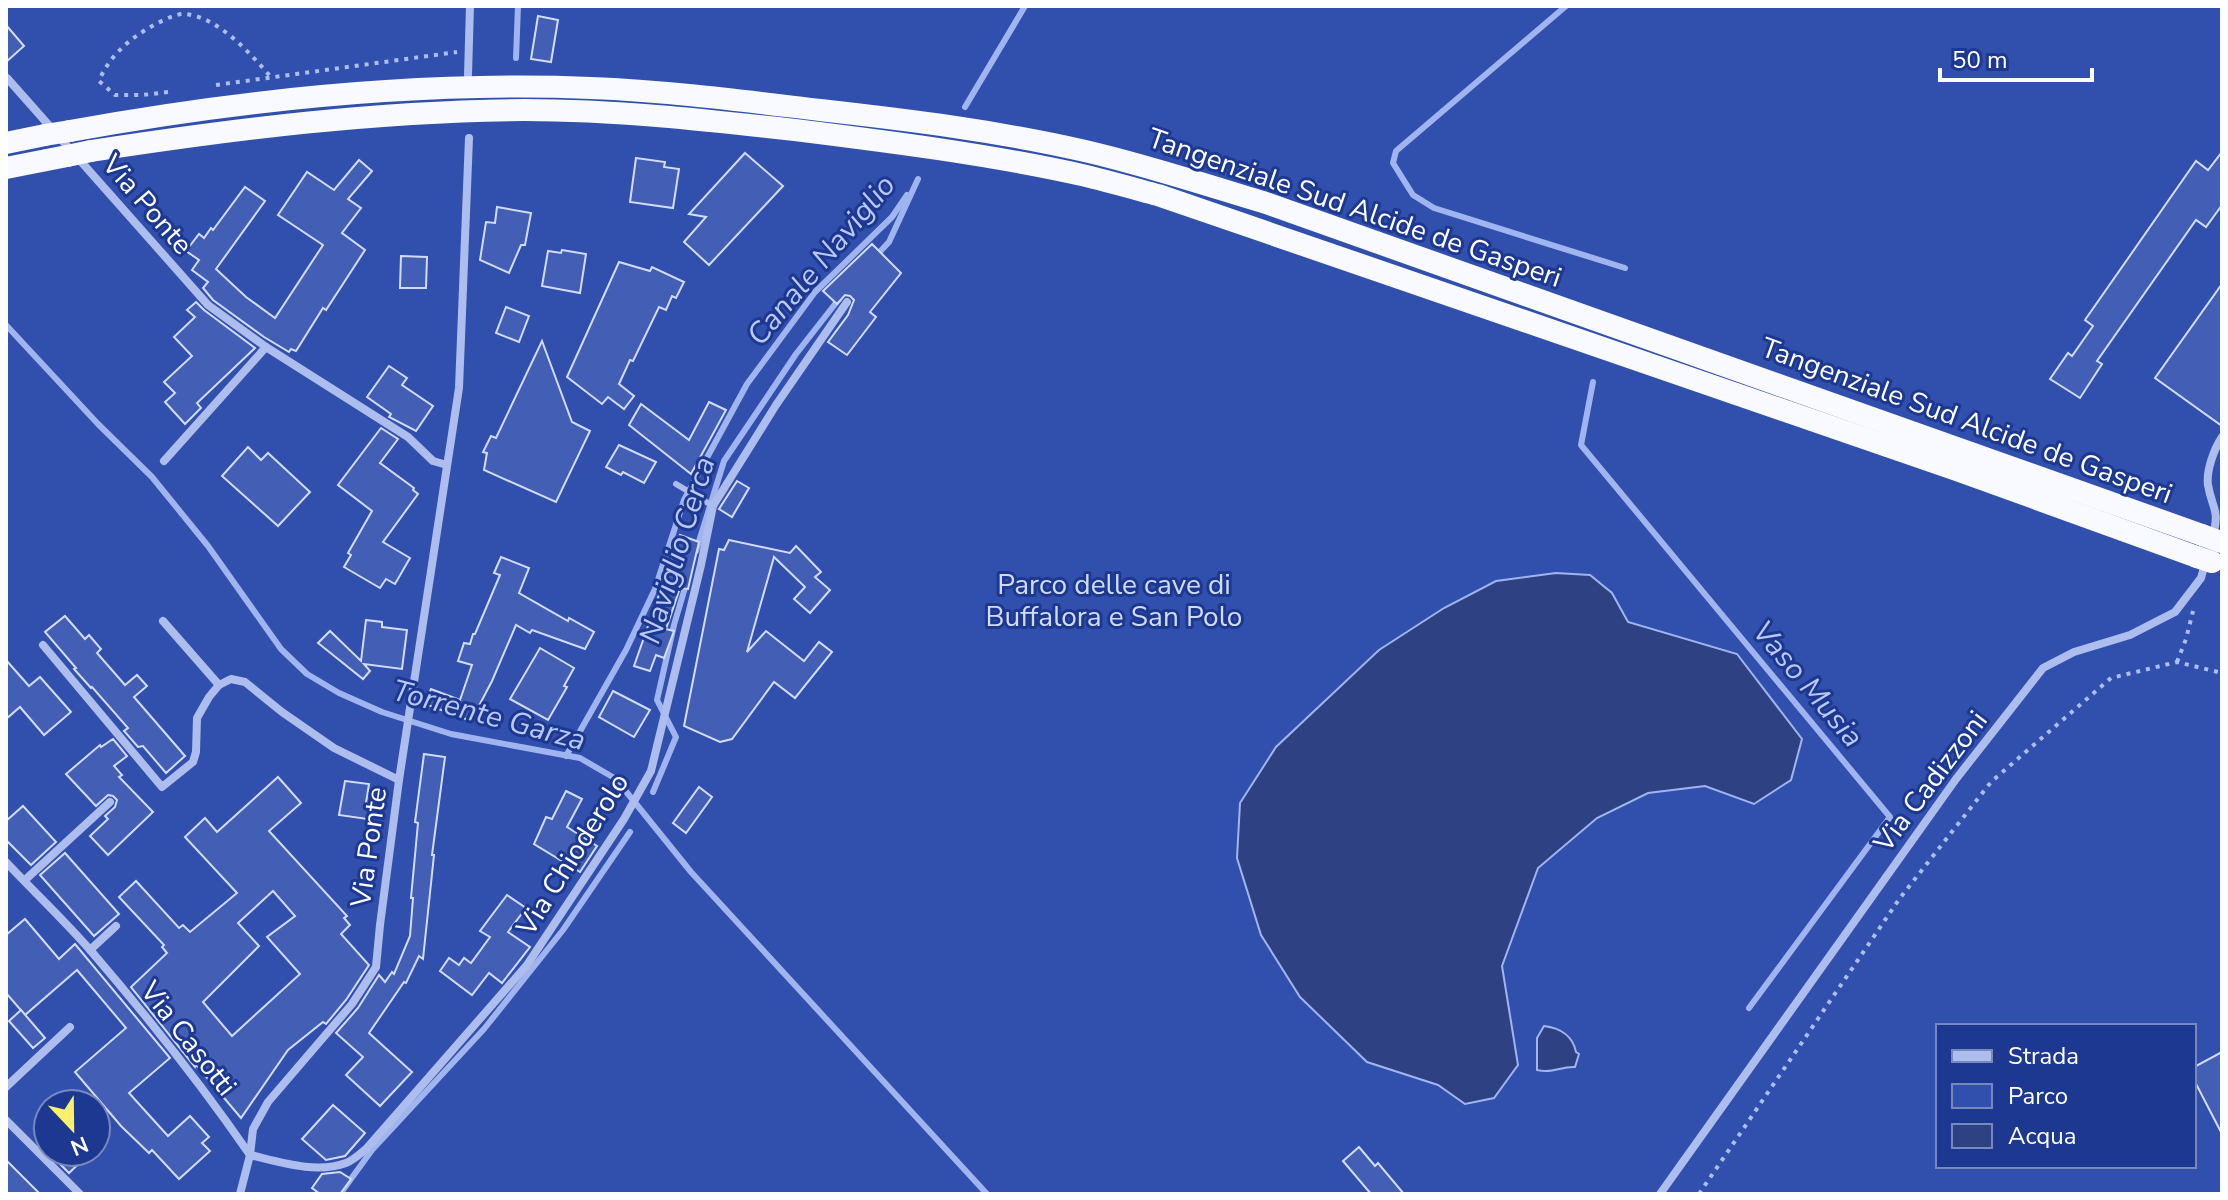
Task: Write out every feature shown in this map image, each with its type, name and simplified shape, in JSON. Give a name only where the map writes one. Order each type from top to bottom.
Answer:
[{"type":"highway","name":"Tangenziale Sud Alcide de Gasperi","points":[[6,143],[168,113],[310,97],[448,88],[536,87],[686,94],[914,121],[1002,135],[1099,155],[1266,203],[2213,551]]},
{"type":"highway","name":"Tangenziale Sud Alcide de Gasperi","points":[[6,168],[174,138],[315,122],[524,110],[686,117],[912,144],[1082,175],[1158,195],[1978,478],[2213,551]]},
{"type":"street","points":[[468,75],[470,6]]},
{"type":"street","name":"Via Ponte","points":[[7,78],[208,305],[266,347],[408,437],[433,461],[447,465]]},
{"type":"street","name":"Via Ponte","points":[[240,1194],[253,1129],[268,1102],[352,1004],[376,967],[399,780],[459,388],[469,138]]},
{"type":"street","name":"Via Chioderolo","points":[[250,1155],[291,1165],[325,1167],[348,1162],[367,1148],[527,965],[624,819],[651,771],[713,506],[776,405],[847,302]]},
{"type":"street","points":[[164,461],[266,347]]},
{"type":"street","name":"Via Cadizzoni","points":[[1660,1194],[1956,779],[2043,668],[2074,652],[2130,635],[2175,612],[2190,593],[2201,578],[2218,518],[2207,482],[2215,446],[2222,437]]},
{"type":"street","points":[[163,621],[219,685]]},
{"type":"street","points":[[43,645],[162,787],[193,762],[197,718],[219,685],[231,679],[245,682],[334,748],[399,780]]},
{"type":"street","points":[[25,880],[110,802]]},
{"type":"street","name":"Via Casotti","points":[[6,862],[90,950],[182,1063],[250,1155]]},
{"type":"street","points":[[90,950],[116,926]]},
{"type":"street","points":[[6,1087],[70,1027]]},
{"type":"street","points":[[6,1120],[80,1194]]},
{"type":"lane","points":[[676,484],[713,506]]},
{"type":"path","points":[[170,91],[115,95],[99,81],[104,68],[126,43],[153,25],[184,13],[216,24],[249,52],[270,76]]},
{"type":"path","points":[[211,86],[467,51]]},
{"type":"path","points":[[2177,662],[2194,613],[2190,593]]},
{"type":"path","points":[[1699,1194],[1900,898],[1991,782],[2111,678],[2177,662],[2222,673]]},
{"type":"green space","name":"Parco delle cave di Buffalora e San Polo","points":[[6,6],[2222,6],[2222,1194],[6,1194]]},
{"type":"water","points":[[1556,573],[1590,575],[1612,593],[1628,622],[1737,654],[1802,739],[1791,780],[1754,804],[1705,786],[1648,793],[1597,818],[1538,868],[1502,966],[1518,1065],[1494,1098],[1465,1104],[1438,1085],[1367,1062],[1300,997],[1261,935],[1237,858],[1240,803],[1276,747],[1379,650],[1444,608],[1496,581]]},
{"type":"water","points":[[1544,1026],[1569,1037],[1579,1054],[1575,1067],[1537,1070],[1537,1038]]},
{"type":"building","points":[[538,16],[558,20],[551,62],[531,59]]},
{"type":"building","points":[[6,25],[24,46],[6,62]]},
{"type":"building","points":[[2222,152],[2222,205],[2206,227],[2196,220],[2097,361],[2102,364],[2080,398],[2050,379],[2068,353],[2072,356],[2093,326],[2085,320],[2196,161],[2208,170]]},
{"type":"building","points":[[745,153],[783,186],[709,265],[684,242],[706,217],[689,214]]},
{"type":"building","points":[[636,158],[665,162],[664,167],[679,169],[673,208],[630,202]]},
{"type":"building","points":[[359,160],[372,171],[348,199],[361,208],[342,233],[365,250],[296,351],[291,349],[289,352],[213,300],[203,288],[208,282],[192,270],[199,260],[186,251],[199,234],[204,238],[211,228],[213,230],[245,187],[265,201],[216,269],[275,318],[323,245],[278,215],[307,172],[334,190]]},
{"type":"building","points":[[497,207],[531,213],[525,245],[521,245],[509,273],[480,260],[486,222],[495,223]]},
{"type":"building","points":[[872,244],[901,273],[870,312],[876,317],[847,355],[828,342],[848,315],[854,300],[845,295],[837,304],[823,291]]},
{"type":"building","points":[[562,250],[586,254],[580,293],[542,286],[548,251],[561,253]]},
{"type":"building","points":[[401,256],[427,257],[426,288],[400,288]]},
{"type":"building","points":[[619,262],[650,271],[652,267],[684,282],[676,298],[672,296],[666,310],[659,307],[633,361],[630,360],[619,384],[634,396],[624,409],[608,397],[602,404],[567,377]]},
{"type":"building","points":[[2222,284],[2222,426],[2155,378]]},
{"type":"building","points":[[196,302],[255,348],[197,403],[201,408],[185,424],[165,402],[175,393],[164,382],[192,356],[174,337],[195,317],[187,310]]},
{"type":"building","points":[[506,307],[529,316],[519,342],[496,333]]},
{"type":"building","points":[[542,341],[572,422],[590,431],[556,502],[484,470],[487,453],[483,452],[491,436],[496,438]]},
{"type":"building","points":[[389,366],[407,378],[402,385],[433,406],[416,431],[389,417],[391,414],[367,397]]},
{"type":"building","points":[[709,402],[726,410],[691,474],[629,425],[641,404],[689,440]]},
{"type":"building","points":[[381,428],[398,439],[380,463],[418,494],[383,542],[410,558],[395,584],[386,579],[380,588],[344,567],[351,555],[348,553],[372,511],[338,485]]},
{"type":"building","points":[[619,445],[656,462],[644,483],[606,467]]},
{"type":"building","points":[[248,447],[261,460],[268,453],[310,492],[278,526],[222,476]]},
{"type":"building","points":[[737,481],[749,488],[732,517],[719,509]]},
{"type":"building","points":[[680,535],[699,542],[688,589],[680,588],[666,629],[674,631],[664,658],[656,655],[650,671],[634,666]]},
{"type":"building","points":[[729,540],[790,553],[796,546],[821,572],[815,577],[830,590],[810,613],[794,599],[805,587],[774,557],[747,652],[766,631],[804,661],[819,642],[832,652],[795,698],[774,682],[732,739],[720,742],[684,726],[719,549],[724,550]]},
{"type":"building","points":[[501,557],[529,568],[519,593],[594,632],[585,649],[532,630],[530,633],[516,625],[471,721],[425,704],[431,689],[460,700],[472,665],[458,661],[464,643],[470,644],[475,634],[500,575],[494,573]]},
{"type":"building","points":[[65,616],[85,639],[89,635],[101,649],[97,653],[125,685],[137,675],[147,686],[134,697],[185,756],[166,773],[143,746],[138,747],[124,731],[128,728],[45,632]]},
{"type":"building","points":[[366,620],[382,622],[382,627],[407,630],[402,669],[364,664],[370,671],[363,679],[318,643],[330,631],[361,661]]},
{"type":"building","points":[[540,648],[574,668],[548,720],[510,699]]},
{"type":"building","points":[[6,660],[29,686],[40,677],[71,712],[44,735],[20,707],[6,719]]},
{"type":"building","points":[[613,691],[650,710],[634,737],[599,717]]},
{"type":"building","points":[[113,739],[127,756],[114,766],[122,775],[119,777],[153,812],[108,855],[90,836],[108,819],[105,816],[115,807],[117,800],[108,795],[96,806],[66,774],[100,745]]},
{"type":"building","points":[[424,754],[445,757],[423,959],[419,956],[406,983],[369,1033],[412,1072],[380,1106],[346,1075],[363,1057],[336,1033],[358,1008],[379,975],[385,982],[392,972],[394,974],[410,936],[418,823],[415,822]]},
{"type":"building","points":[[278,777],[301,803],[269,831],[347,916],[344,918],[350,925],[341,934],[369,965],[326,1024],[323,1022],[288,1050],[241,1118],[195,1067],[131,987],[167,953],[162,947],[164,945],[119,897],[136,881],[179,928],[183,925],[190,932],[237,893],[185,837],[205,818],[217,832]],"holes":[[[273,891],[295,916],[267,937],[300,974],[232,1036],[203,1002],[259,946],[238,923]]]},
{"type":"building","points":[[345,781],[369,784],[367,819],[339,815]]},
{"type":"building","points":[[699,787],[712,797],[686,833],[673,823]]},
{"type":"building","points":[[566,791],[582,799],[567,827],[597,846],[580,872],[534,844],[546,817],[552,819]]},
{"type":"building","points":[[23,806],[56,842],[31,865],[6,840],[6,821]]},
{"type":"building","points":[[65,853],[119,914],[94,936],[40,875]]},
{"type":"building","points":[[507,895],[526,908],[508,932],[530,947],[502,983],[489,973],[472,995],[440,971],[449,958],[459,965],[464,958],[471,963],[490,937],[480,931]]},
{"type":"building","points":[[25,919],[59,959],[75,944],[170,1058],[129,1093],[168,1136],[190,1116],[209,1137],[202,1143],[210,1151],[179,1179],[152,1150],[149,1153],[112,1115],[112,1088],[89,1088],[75,1072],[126,1028],[77,970],[25,1015],[6,993],[6,935]]},
{"type":"building","points":[[21,1010],[45,1038],[33,1048],[9,1021]]},
{"type":"building","points":[[2222,1052],[2222,1134],[2196,1084],[2196,1066]]},
{"type":"building","points":[[333,1105],[365,1133],[345,1156],[326,1160],[302,1139]]},
{"type":"building","points":[[1359,1147],[1375,1166],[1378,1163],[1404,1194],[1371,1194],[1343,1161]]},
{"type":"building","points":[[6,1160],[40,1194],[6,1194]]},
{"type":"building","points":[[340,1172],[351,1179],[340,1194],[320,1194],[312,1188],[322,1174]]},
{"type":"waterway","points":[[516,58],[518,6]]},
{"type":"waterway","name":"Naviglio Cerca","points":[[965,107],[1025,6]]},
{"type":"waterway","name":"Vaso Musia","points":[[1566,6],[1396,151],[1393,163],[1413,195],[1434,208],[1625,268]]},
{"type":"waterway","name":"Naviglio Cerca","points":[[875,257],[889,242],[918,179]]},
{"type":"waterway","name":"Canale Naviglio","points":[[566,756],[626,650],[655,589],[684,500],[747,384],[815,292],[892,217],[907,195]]},
{"type":"waterway","name":"Naviglio Cerca","points":[[696,551],[724,461],[796,354],[839,299]]},
{"type":"waterway","name":"Torrente Garza","points":[[6,325],[152,477],[208,546],[281,649],[307,674],[339,693],[382,712],[451,734],[580,758],[616,779],[691,872],[987,1194]]},
{"type":"waterway","name":"Vaso Musia","points":[[1593,382],[1581,445],[1890,817],[1749,1008]]},
{"type":"waterway","name":"Naviglio Cerca","points":[[653,792],[676,737],[657,700],[687,581]]},
{"type":"waterway","name":"Naviglio Cerca","points":[[340,1194],[372,1150],[484,1029],[563,930],[630,832]]}]
